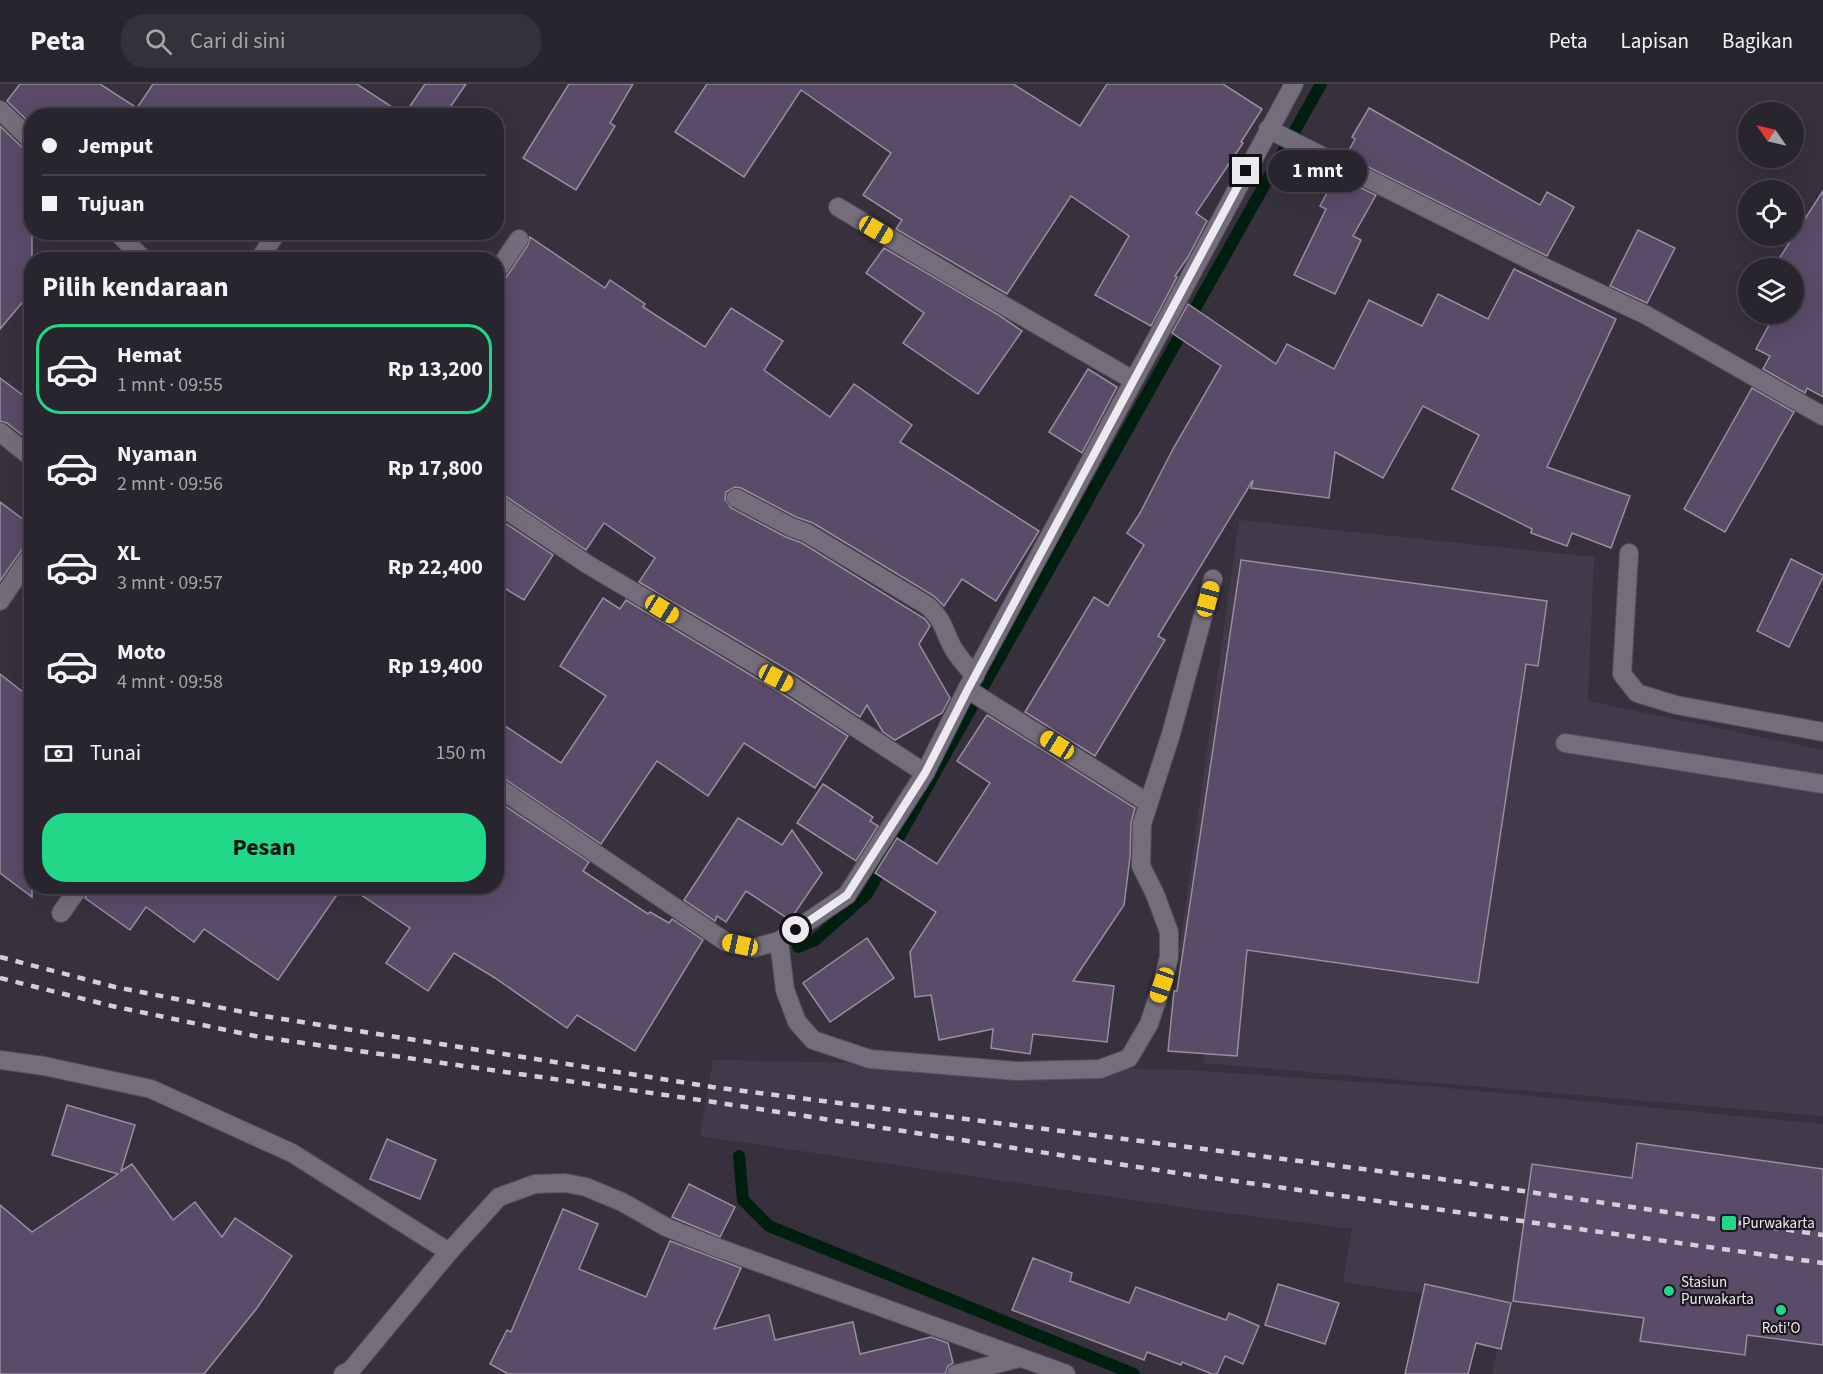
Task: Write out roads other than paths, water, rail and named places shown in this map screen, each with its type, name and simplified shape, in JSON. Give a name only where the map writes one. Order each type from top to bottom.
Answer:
[{"type":"street","points":[[504,791],[726,942],[753,948],[778,941],[847,895],[976,689],[1133,380],[1273,131],[1289,86]]},
{"type":"street","points":[[0,110],[24,133]]},
{"type":"street","points":[[1273,131],[1546,268],[1646,315],[1823,416]]},
{"type":"street","points":[[838,207],[1133,380]]},
{"type":"street","points":[[504,261],[519,239]]},
{"type":"street","points":[[125,240],[136,252]]},
{"type":"street","points":[[0,432],[24,452]]},
{"type":"street","points":[[735,498],[807,533],[928,606],[941,618],[946,636],[976,689],[1148,803]]},
{"type":"street","points":[[504,508],[587,564],[792,686],[925,773]]},
{"type":"street","points":[[1629,554],[1622,674],[1637,693],[1676,705],[1823,732]]},
{"type":"street","points":[[0,601],[24,566]]},
{"type":"street","points":[[778,941],[785,990],[797,1022],[813,1040],[870,1059],[1016,1071],[1100,1069],[1129,1058],[1149,1024],[1169,957],[1169,932],[1155,894],[1141,866],[1142,824],[1171,734],[1213,579]]},
{"type":"street","points":[[1565,743],[1823,784]]},
{"type":"street","points":[[61,913],[74,894]]},
{"type":"street","points":[[0,1060],[151,1089],[292,1153],[449,1252]]},
{"type":"street","points":[[343,1374],[351,1370],[449,1252],[499,1197],[535,1184],[564,1183],[586,1187],[622,1202],[666,1227],[713,1246],[1066,1374]]},
{"type":"street","points":[[956,1374],[1020,1358]]},
{"type":"waterway","points":[[798,947],[815,940],[867,894],[1321,84]]},
{"type":"waterway","points":[[739,1156],[743,1200],[769,1226],[1134,1374]]},
{"type":"railway","points":[[0,957],[115,987],[264,1016],[712,1087],[1434,1178],[1823,1235]]},
{"type":"railway","points":[[0,978],[112,1006],[255,1036],[707,1101],[1177,1173],[1823,1263]]},
{"type":"place","name":"Purwakarta","points":[[1729,1223]]},
{"type":"place","name":"Stasiun Purwakarta","points":[[1669,1291]]},
{"type":"place","name":"Roti'O","points":[[1781,1310]]}]
